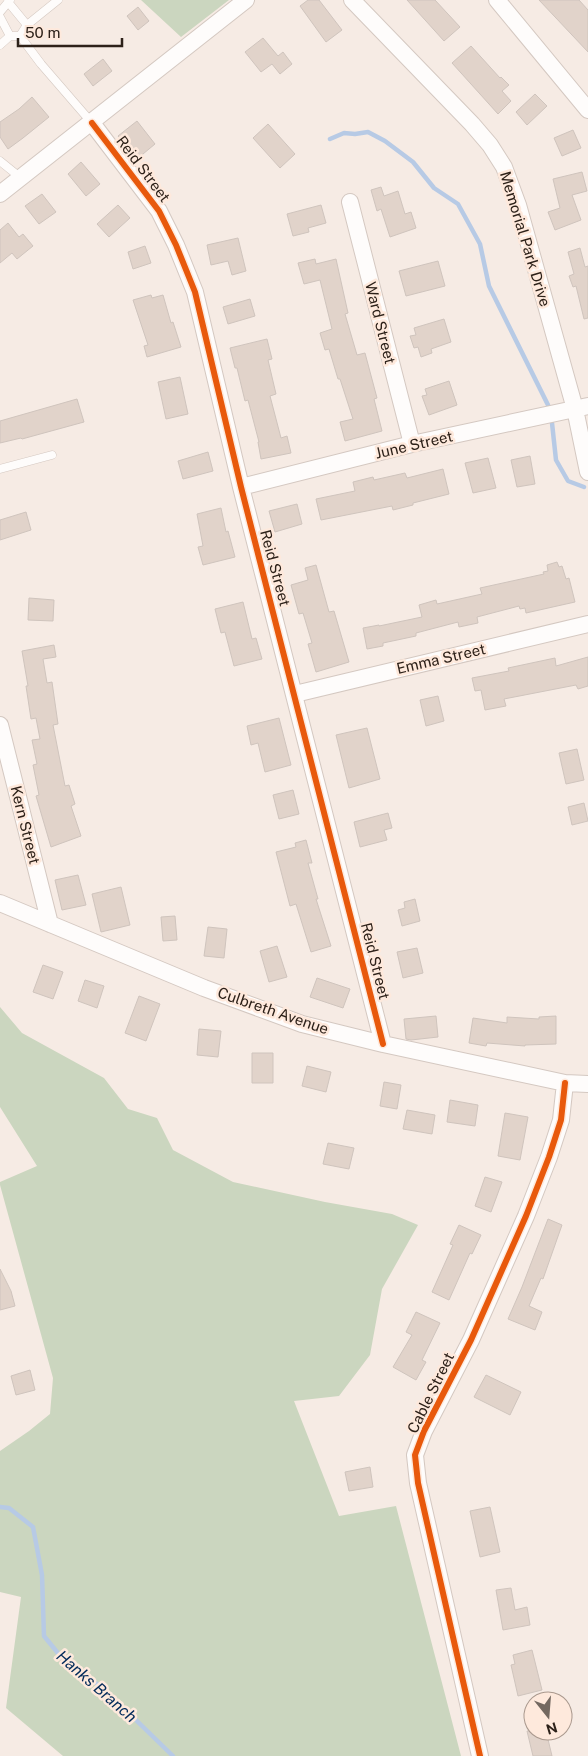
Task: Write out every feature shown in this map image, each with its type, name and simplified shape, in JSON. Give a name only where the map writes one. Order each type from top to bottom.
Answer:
[{"type":"street","points":[[0,194],[246,0]]},
{"type":"street","name":"Memorial Park Drive","points":[[352,0],[472,124],[490,144],[504,166],[582,407],[588,472]]},
{"type":"street","points":[[497,0],[588,110]]},
{"type":"street","name":"Reid Street","points":[[92,123],[159,211],[176,245],[195,292],[241,487],[383,1044]]},
{"type":"street","name":"Ward Street","points":[[350,202],[412,444]]},
{"type":"street","name":"June Street","points":[[241,487],[412,444],[582,407]]},
{"type":"street","name":"Emma Street","points":[[295,694],[588,624]]},
{"type":"street","name":"Kern Street","points":[[0,725],[50,924]]},
{"type":"street","name":"Culbreth Avenue","points":[[0,903],[204,988],[302,1024],[565,1084],[588,1084]]},
{"type":"street","name":"Cable Street","points":[[480,1756],[418,1483],[416,1455],[424,1431],[471,1340],[526,1216],[561,1120],[565,1084]]},
{"type":"lane","points":[[20,36],[27,25],[58,0]]},
{"type":"lane","points":[[0,12],[9,1],[27,25]]},
{"type":"lane","points":[[0,17],[10,36]]},
{"type":"lane","points":[[0,44],[10,36],[20,36]]},
{"type":"lane","points":[[20,36],[41,64],[92,123]]},
{"type":"lane","points":[[0,161],[21,178]]},
{"type":"lane","points":[[0,469],[52,455]]},
{"type":"green space","points":[[141,0],[229,0],[181,37]]},
{"type":"green space","points":[[0,1007],[22,1033],[104,1078],[128,1109],[157,1118],[173,1150],[233,1182],[392,1214],[418,1225],[382,1289],[370,1355],[339,1396],[294,1401],[339,1516],[396,1506],[461,1756],[63,1756],[6,1708],[21,1597],[0,1592],[0,1451],[50,1414],[53,1378],[0,1185],[0,1182],[37,1166],[0,1107]]},
{"type":"building","points":[[308,0],[319,0],[342,30],[326,42],[300,6]]},
{"type":"building","points":[[407,0],[435,0],[460,27],[444,41]]},
{"type":"building","points":[[539,0],[579,0],[588,10],[588,52]]},
{"type":"building","points":[[138,7],[149,21],[138,30],[127,16]]},
{"type":"building","points":[[263,38],[278,56],[283,52],[292,64],[280,74],[272,64],[261,72],[245,52]]},
{"type":"building","points":[[471,46],[500,78],[509,85],[502,91],[511,101],[498,114],[452,63]]},
{"type":"building","points":[[103,59],[112,71],[93,86],[84,74]]},
{"type":"building","points":[[535,94],[547,106],[527,125],[516,112]]},
{"type":"building","points":[[32,97],[49,117],[8,149],[0,137],[0,122]]},
{"type":"building","points":[[137,121],[155,144],[137,159],[118,136]]},
{"type":"building","points":[[268,124],[295,154],[280,168],[253,138]]},
{"type":"building","points":[[573,130],[581,148],[562,156],[554,138]]},
{"type":"building","points":[[81,162],[100,184],[86,196],[68,174]]},
{"type":"building","points":[[582,172],[587,191],[572,195],[581,220],[555,230],[548,212],[560,208],[553,179]]},
{"type":"building","points":[[381,187],[384,196],[398,191],[405,214],[411,212],[416,228],[390,237],[381,209],[377,211],[371,190]]},
{"type":"building","points":[[42,194],[56,212],[39,224],[25,206]]},
{"type":"building","points":[[118,205],[130,218],[109,237],[97,224]]},
{"type":"building","points":[[321,205],[326,223],[308,228],[309,232],[293,236],[287,214]]},
{"type":"building","points":[[8,223],[19,237],[23,234],[33,246],[17,259],[12,253],[0,263],[0,230]]},
{"type":"building","points":[[238,238],[246,271],[232,275],[228,261],[211,265],[207,245]]},
{"type":"building","points":[[145,246],[151,263],[133,269],[128,252]]},
{"type":"building","points":[[580,248],[585,267],[588,266],[588,318],[584,319],[576,286],[573,287],[569,276],[574,274],[568,252]]},
{"type":"building","points":[[315,259],[316,264],[336,259],[348,313],[345,314],[357,355],[365,353],[377,398],[374,399],[382,431],[345,441],[340,422],[353,419],[329,349],[325,350],[320,333],[332,329],[320,280],[304,284],[298,263]]},
{"type":"building","points":[[438,261],[445,286],[406,296],[399,271]]},
{"type":"building","points":[[151,295],[152,298],[163,295],[171,323],[173,322],[181,347],[147,357],[144,346],[148,345],[133,300]]},
{"type":"building","points":[[250,299],[255,316],[228,324],[223,307]]},
{"type":"building","points":[[444,319],[451,342],[431,349],[432,353],[421,357],[418,347],[414,348],[410,336],[416,335],[414,328]]},
{"type":"building","points":[[267,339],[272,359],[268,360],[276,394],[270,396],[281,438],[287,436],[291,453],[261,459],[259,442],[248,400],[245,401],[230,348]]},
{"type":"building","points":[[180,377],[188,414],[166,419],[158,382]]},
{"type":"building","points":[[449,381],[457,405],[429,415],[422,396],[427,395],[425,389]]},
{"type":"building","points":[[77,399],[84,422],[0,443],[0,421]]},
{"type":"building","points":[[208,452],[213,471],[183,479],[178,461]]},
{"type":"building","points":[[530,456],[535,484],[517,487],[511,460]]},
{"type":"building","points":[[488,458],[496,488],[473,493],[465,463]]},
{"type":"building","points":[[443,469],[449,494],[393,510],[392,506],[321,520],[316,499],[355,491],[353,482],[373,477],[374,480],[405,473],[407,478]]},
{"type":"building","points":[[297,504],[302,524],[275,532],[269,511]]},
{"type":"building","points":[[221,508],[226,532],[228,531],[235,557],[203,565],[198,547],[203,546],[197,514]]},
{"type":"building","points":[[26,512],[31,530],[0,540],[0,520]]},
{"type":"building","points":[[557,562],[559,567],[562,566],[566,579],[569,578],[575,602],[526,613],[525,608],[520,609],[519,606],[477,617],[478,623],[459,627],[458,622],[416,633],[416,636],[383,643],[383,646],[367,649],[363,628],[422,617],[419,605],[436,600],[437,604],[482,594],[480,588],[544,574],[543,572],[548,571],[547,565]]},
{"type":"building","points":[[316,565],[329,612],[334,611],[349,662],[316,672],[308,644],[312,643],[303,613],[299,614],[291,585],[308,580],[305,568]]},
{"type":"building","points":[[29,598],[54,600],[53,621],[28,620]]},
{"type":"building","points":[[243,602],[252,639],[256,638],[262,659],[234,666],[225,632],[221,633],[215,609]]},
{"type":"building","points":[[54,645],[56,657],[43,659],[47,683],[52,682],[58,724],[53,725],[65,786],[69,785],[75,804],[71,806],[81,836],[51,847],[36,796],[39,795],[33,765],[37,764],[32,740],[40,739],[36,718],[31,719],[22,651]]},
{"type":"building","points":[[588,657],[588,686],[578,689],[576,685],[504,699],[506,706],[485,710],[481,690],[475,691],[472,678],[509,671],[508,668],[555,658],[556,666]]},
{"type":"building","points":[[438,696],[444,721],[426,726],[420,700]]},
{"type":"building","points":[[279,718],[291,765],[265,772],[258,743],[251,745],[247,726]]},
{"type":"building","points":[[367,728],[380,779],[349,788],[336,735]]},
{"type":"building","points":[[577,749],[584,780],[566,784],[559,753]]},
{"type":"building","points":[[293,790],[299,814],[279,819],[273,795]]},
{"type":"building","points":[[584,803],[588,821],[572,825],[568,807]]},
{"type":"building","points":[[388,813],[392,828],[384,830],[387,840],[360,847],[354,822]]},
{"type":"building","points":[[306,840],[312,863],[308,863],[318,899],[316,899],[331,946],[311,952],[296,904],[290,906],[276,852],[296,847],[295,843]]},
{"type":"building","points":[[78,875],[86,905],[62,910],[55,880]]},
{"type":"building","points":[[121,887],[130,925],[101,932],[92,894]]},
{"type":"building","points":[[415,899],[420,921],[402,926],[398,910],[405,908],[404,902]]},
{"type":"building","points":[[175,916],[177,940],[163,941],[161,917]]},
{"type":"building","points":[[208,927],[227,929],[224,958],[204,956]]},
{"type":"building","points":[[277,946],[287,977],[269,982],[260,951]]},
{"type":"building","points":[[417,948],[423,973],[403,978],[397,952]]},
{"type":"building","points":[[43,965],[63,972],[53,999],[33,992]]},
{"type":"building","points":[[317,978],[350,989],[343,1008],[310,997]]},
{"type":"building","points":[[85,980],[104,986],[97,1008],[78,1001]]},
{"type":"building","points":[[139,996],[160,1004],[146,1041],[125,1033]]},
{"type":"building","points":[[436,1016],[438,1037],[406,1039],[404,1019]]},
{"type":"building","points":[[556,1016],[556,1044],[525,1046],[487,1043],[486,1046],[469,1043],[473,1018],[507,1023],[507,1017],[539,1019],[539,1017]]},
{"type":"building","points":[[199,1029],[221,1031],[218,1057],[197,1055]]},
{"type":"building","points":[[252,1053],[273,1053],[273,1083],[252,1083]]},
{"type":"building","points":[[307,1066],[331,1072],[326,1092],[302,1086]]},
{"type":"building","points":[[384,1082],[401,1085],[397,1109],[380,1106]]},
{"type":"building","points":[[450,1100],[478,1105],[475,1126],[447,1122]]},
{"type":"building","points":[[407,1110],[435,1115],[432,1134],[403,1129]]},
{"type":"building","points":[[505,1113],[528,1117],[520,1160],[498,1156]]},
{"type":"building","points":[[328,1143],[354,1148],[349,1169],[323,1164]]},
{"type":"building","points":[[485,1177],[502,1182],[491,1212],[475,1206]]},
{"type":"building","points":[[548,1219],[562,1225],[543,1279],[541,1278],[529,1306],[542,1312],[535,1330],[508,1319]]},
{"type":"building","points":[[459,1225],[481,1235],[472,1254],[470,1253],[449,1300],[432,1292],[453,1245],[450,1244]]},
{"type":"building","points":[[0,1269],[11,1291],[15,1306],[0,1310]]},
{"type":"building","points":[[416,1312],[440,1323],[422,1360],[426,1362],[416,1380],[393,1367],[412,1335],[406,1332]]},
{"type":"building","points":[[30,1370],[35,1390],[16,1395],[11,1376]]},
{"type":"building","points":[[486,1375],[521,1392],[510,1415],[474,1397]]},
{"type":"building","points":[[370,1467],[373,1487],[349,1491],[345,1472]]},
{"type":"building","points":[[490,1507],[500,1552],[480,1557],[470,1511]]},
{"type":"building","points":[[511,1588],[515,1610],[527,1607],[530,1625],[503,1630],[496,1590]]},
{"type":"building","points":[[532,1650],[542,1690],[523,1691],[523,1695],[518,1696],[511,1665],[515,1664],[513,1655]]},
{"type":"building","points":[[529,1741],[548,1741],[552,1756],[533,1756]]},
{"type":"waterway","points":[[330,139],[344,133],[368,132],[385,141],[413,162],[434,188],[458,204],[480,244],[489,286],[548,405]]},
{"type":"waterway","points":[[552,423],[556,460],[568,481],[584,487]]},
{"type":"waterway","name":"Hanks Branch","points":[[0,1507],[9,1508],[33,1527],[42,1575],[44,1636],[66,1663],[103,1688],[173,1756]]},
{"type":"cycle path","points":[[92,123],[159,211],[176,245],[195,292],[241,487],[383,1044]]},
{"type":"cycle path","points":[[480,1756],[418,1483],[415,1455],[424,1431],[471,1340],[526,1216],[561,1120],[565,1083]]}]
